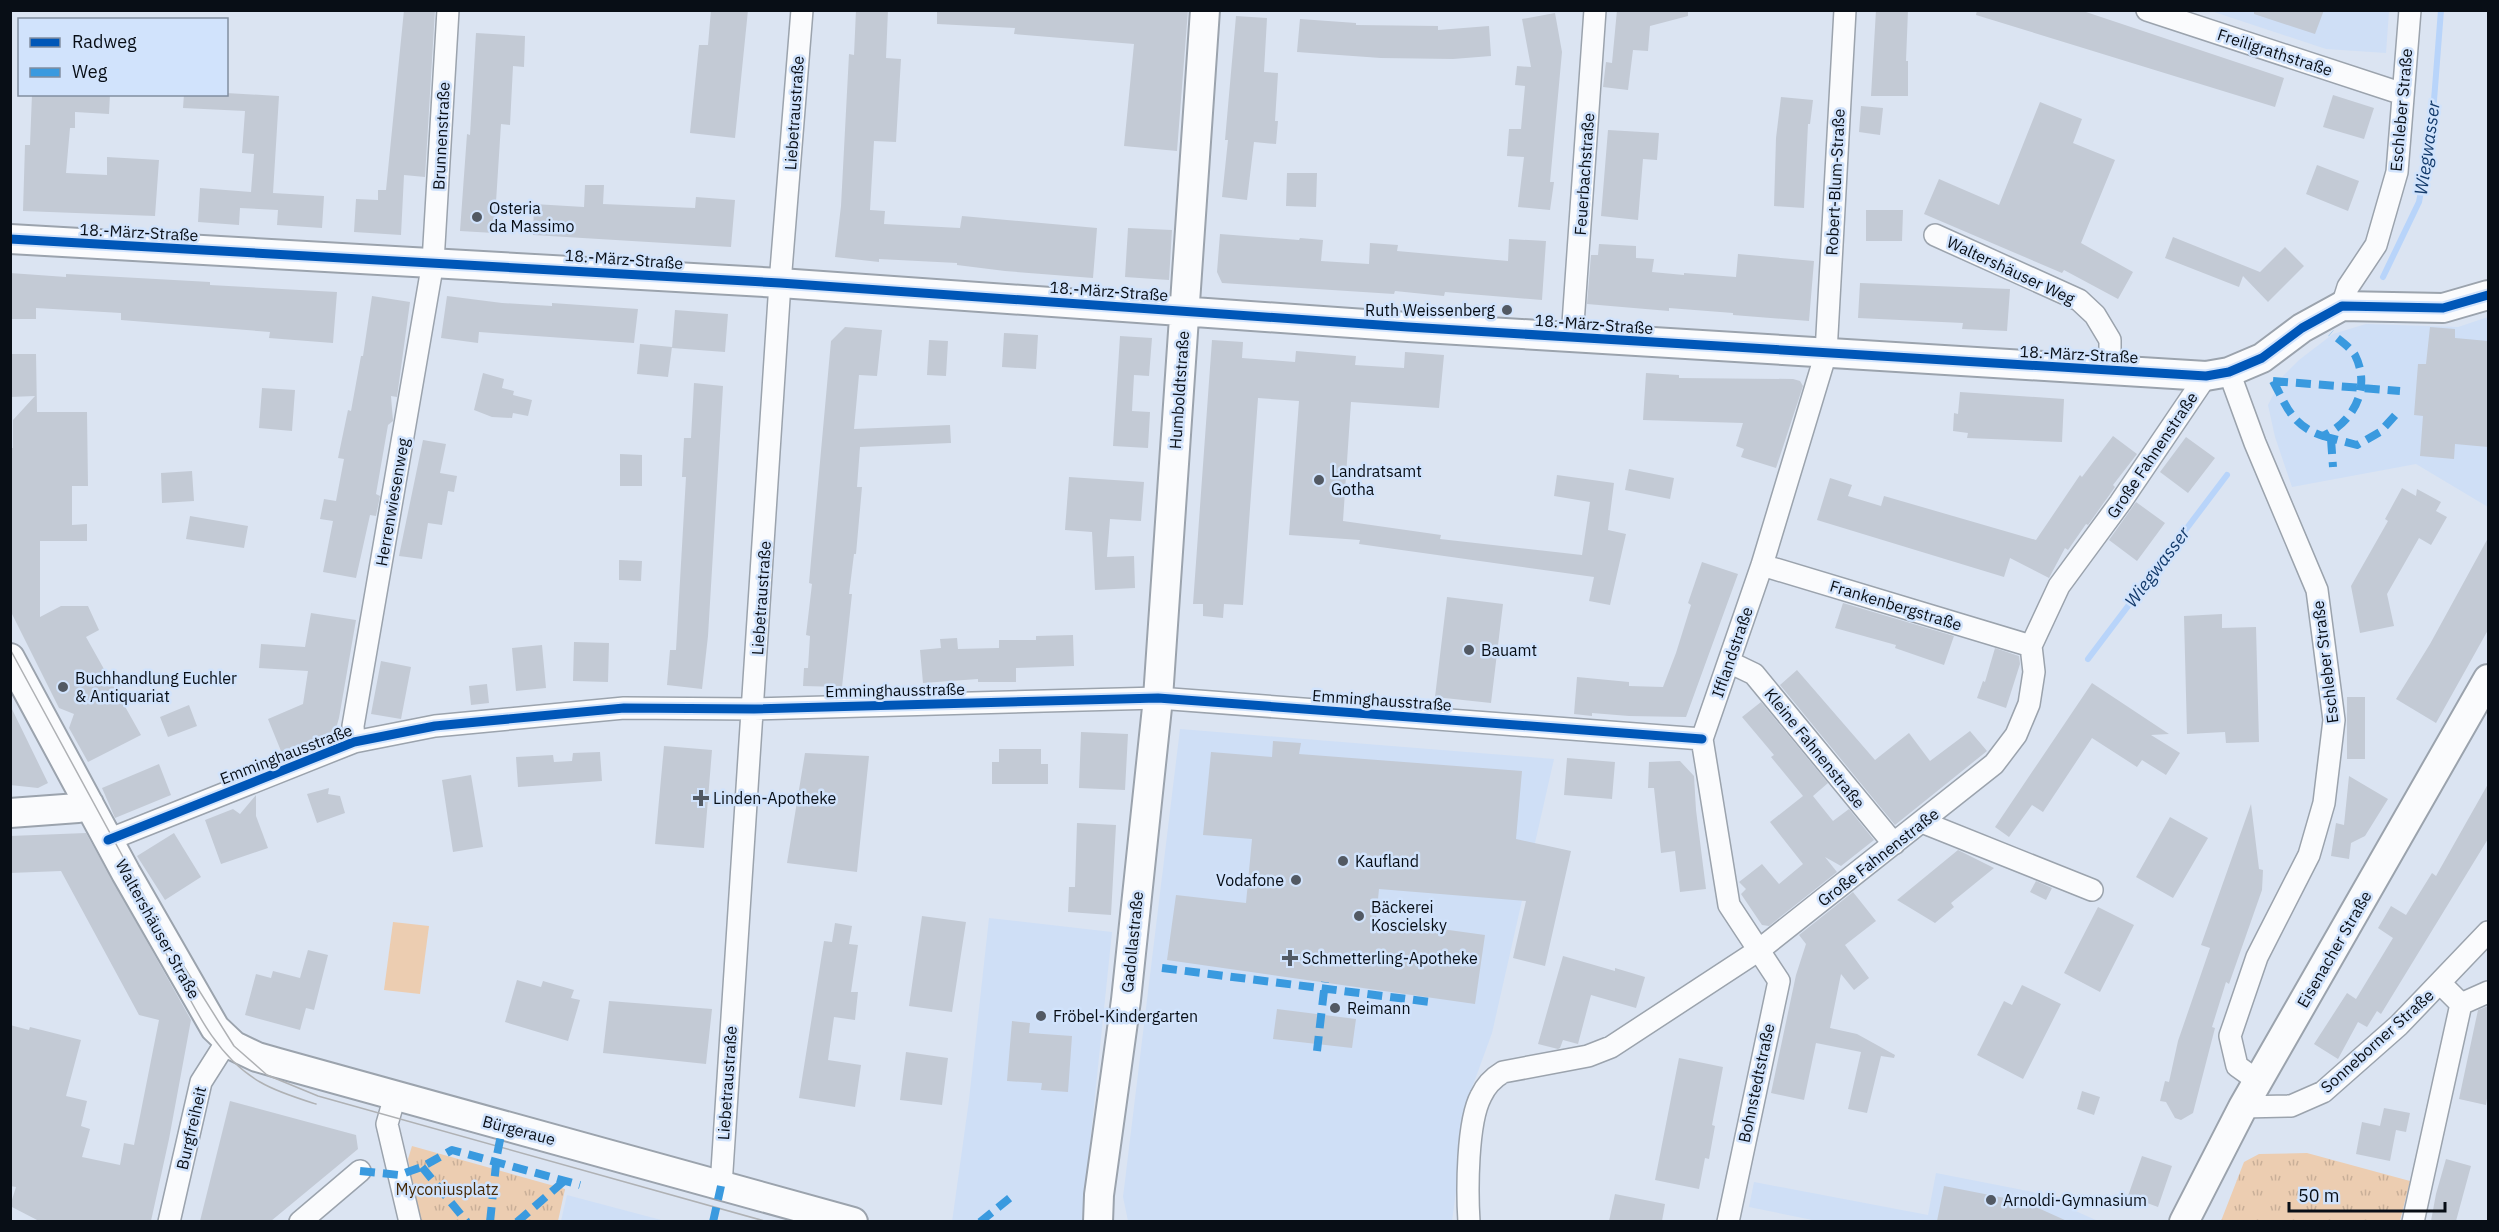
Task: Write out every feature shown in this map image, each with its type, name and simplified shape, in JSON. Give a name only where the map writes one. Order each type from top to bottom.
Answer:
[{"type":"street","name":"Brunnenstraße","points":[[433,262],[448,10]]},
{"type":"street","name":"Liebetraustraße","points":[[721,1186],[754,709],[780,283],[802,10]]},
{"type":"street","name":"Humboldtstraße","points":[[1158,698],[1205,10]]},
{"type":"street","name":"Feuerbachstraße","points":[[1572,338],[1595,10]]},
{"type":"street","name":"Robert-Blum-Straße","points":[[1826,353],[1845,10]]},
{"type":"street","name":"Freiligrathstraße","points":[[2147,10],[2403,94]]},
{"type":"street","name":"Eschleber Straße","points":[[2342,306],[2348,287],[2376,245],[2397,172],[2410,10]]},
{"type":"street","name":"Waltershäuser Weg","points":[[1935,235],[2079,300],[2095,315],[2110,340],[2110,371]]},
{"type":"street","name":"18.-März-Straße","points":[[10,239],[780,283],[1572,338],[2110,371],[2217,374]]},
{"type":"street","name":"Herrenwiesenweg","points":[[354,742],[353,726],[433,262]]},
{"type":"street","points":[[2217,374],[2262,358],[2302,328],[2342,306],[2443,308],[2488,295]]},
{"type":"street","name":"Ifflandstraße","points":[[1759,950],[1729,905],[1702,739],[1762,565],[1826,353]]},
{"type":"street","name":"Eschleber Straße","points":[[2217,374],[2254,443],[2316,590],[2334,720],[2324,803],[2309,855],[2257,957],[2230,1036],[2237,1066],[2258,1081]]},
{"type":"street","name":"Große Fahnenstraße","points":[[1469,1221],[1470,1151],[1476,1107],[1493,1078],[1503,1072],[1588,1056],[1611,1047],[1759,950],[1994,764],[2016,735],[2029,704],[2034,672],[2031,646],[2059,586],[2217,374]]},
{"type":"street","name":"Frankenbergstraße","points":[[1762,565],[2031,646]]},
{"type":"street","name":"Waltershäuser Straße","points":[[10,658],[108,840],[203,1009]]},
{"type":"street","name":"Kleine Fahnenstraße","points":[[1729,663],[1754,674],[1894,844]]},
{"type":"street","name":"Eisenacher Straße","points":[[2184,1221],[2243,1107],[2488,679]]},
{"type":"street","name":"Emminghausstraße","points":[[108,840],[354,742],[435,726],[624,708],[754,709],[1158,698],[1702,739]]},
{"type":"street","name":"Gadollastraße","points":[[1098,1221],[1099,1195],[1127,988],[1158,698]]},
{"type":"street","points":[[10,813],[78,808],[90,804]]},
{"type":"street","points":[[1923,822],[2092,890]]},
{"type":"street","name":"Sonneborner Straße","points":[[2243,1107],[2290,1106],[2323,1092],[2399,1025],[2488,932]]},
{"type":"street","name":"Bohnstedtstraße","points":[[1728,1221],[1779,981],[1759,950]]},
{"type":"street","name":"Sonneborner Straße","points":[[2440,983],[2461,1005],[2488,992]]},
{"type":"street","points":[[2413,1221],[2461,1005]]},
{"type":"street","name":"Bürgeraue","points":[[203,1009],[227,1041],[257,1057],[721,1186],[801,1214],[853,1221]]},
{"type":"street","name":"Burgfreiheit","points":[[169,1221],[201,1082],[227,1041]]},
{"type":"street","points":[[395,1096],[387,1124],[410,1221]]},
{"type":"street","points":[[300,1221],[360,1171]]},
{"type":"shaded area","points":[[2211,11],[2389,11],[2386,53],[2326,49]]},
{"type":"shaded area","points":[[2488,317],[2488,507],[2416,464],[2292,487],[2275,437],[2268,405],[2283,376],[2299,360],[2333,334],[2366,324],[2458,327]]},
{"type":"shaded area","points":[[1180,729],[1554,759],[1492,1033],[1469,1096],[1452,1221],[1128,1221],[1123,1197]]},
{"type":"shaded area","name":"Fröbel-Kindergarten","points":[[989,918],[1112,932],[1082,1221],[952,1222],[969,1100]]},
{"type":"shaded area","name":"Arnoldi-Gymnasium","points":[[1936,1173],[2033,1192],[2098,1221],[1822,1222],[1749,1207],[1754,1182],[1928,1215]]},
{"type":"shaded area","points":[[567,1195],[665,1221],[561,1221]]},
{"type":"green space","points":[[393,922],[429,926],[420,994],[384,990]]},
{"type":"green space","name":"Myconiusplatz","points":[[412,1146],[565,1189],[558,1221],[420,1221],[408,1159]]},
{"type":"green space","points":[[2307,1153],[2410,1181],[2400,1221],[2221,1221],[2244,1162],[2259,1154]]},
{"type":"building","points":[[404,10],[435,10],[425,177],[404,175],[401,235],[354,232],[356,199],[378,200],[378,190],[386,190]]},
{"type":"building","points":[[711,10],[748,10],[735,138],[690,133],[699,45],[708,45]]},
{"type":"building","points":[[856,10],[888,10],[886,58],[901,59],[896,142],[874,141],[870,210],[885,211],[884,224],[960,228],[962,216],[1097,228],[1093,278],[1005,271],[957,265],[957,263],[879,259],[879,262],[835,257],[841,206],[849,54],[854,55]]},
{"type":"building","points":[[937,10],[1188,10],[1177,151],[1124,146],[1134,44],[1014,34],[1015,28],[937,24]]},
{"type":"building","points":[[1617,10],[1688,10],[1688,16],[1650,26],[1648,51],[1633,50],[1628,90],[1603,87],[1606,62],[1612,63]]},
{"type":"building","points":[[1876,10],[1908,10],[1906,61],[1908,61],[1908,96],[1871,96]]},
{"type":"building","points":[[1977,10],[2080,10],[2284,78],[2275,107],[1976,15]]},
{"type":"building","points":[[2254,10],[2324,10],[2315,34],[2254,14]]},
{"type":"building","points":[[1555,13],[1562,52],[1550,182],[1554,182],[1550,210],[1518,207],[1524,157],[1507,156],[1509,129],[1521,129],[1525,86],[1515,85],[1517,66],[1531,67],[1522,19]]},
{"type":"building","points":[[1236,16],[1267,18],[1264,72],[1278,73],[1276,144],[1254,142],[1247,200],[1222,197]]},
{"type":"building","points":[[1300,19],[1356,23],[1356,25],[1438,26],[1438,30],[1489,26],[1491,56],[1453,59],[1381,58],[1297,52]]},
{"type":"building","points":[[476,33],[525,36],[524,67],[513,66],[510,125],[501,124],[494,233],[460,231],[467,134],[470,135]]},
{"type":"building","points":[[228,93],[279,96],[273,193],[324,196],[322,228],[277,225],[278,210],[240,208],[239,225],[198,222],[200,188],[251,192],[254,154],[242,153],[245,111],[183,108],[184,96],[228,96]]},
{"type":"building","points":[[2333,95],[2374,108],[2364,139],[2323,127]]},
{"type":"building","points":[[32,96],[110,96],[109,114],[75,112],[75,128],[70,128],[66,173],[107,175],[107,157],[159,160],[155,216],[23,211],[25,145],[30,145]]},
{"type":"building","points":[[1781,97],[1813,100],[1810,124],[1808,124],[1804,208],[1774,206],[1776,138]]},
{"type":"building","points":[[2040,102],[2082,119],[2073,143],[2115,160],[2081,243],[2133,272],[2118,299],[2064,270],[2062,273],[1924,214],[1939,179],[1999,205]]},
{"type":"building","points":[[1861,106],[1883,108],[1880,135],[1859,132]]},
{"type":"building","points":[[1608,130],[1659,133],[1657,160],[1643,159],[1638,220],[1601,216]]},
{"type":"building","points":[[2317,165],[2359,181],[2348,211],[2306,194]]},
{"type":"building","points":[[1287,173],[1317,173],[1316,207],[1286,206]]},
{"type":"building","points":[[585,185],[604,185],[603,204],[695,208],[696,197],[735,200],[731,247],[533,235],[534,204],[584,207]]},
{"type":"building","points":[[1866,210],[1903,210],[1902,241],[1866,241]]},
{"type":"building","points":[[1128,228],[1172,230],[1169,280],[1125,277]]},
{"type":"building","points":[[1220,234],[1323,240],[1321,261],[1369,264],[1370,243],[1398,245],[1397,251],[1508,261],[1509,239],[1546,241],[1542,300],[1445,292],[1444,296],[1395,291],[1394,294],[1222,283],[1217,272]]},
{"type":"building","points":[[2173,237],[2260,272],[2285,247],[2304,266],[2268,302],[2243,276],[2239,287],[2165,258]]},
{"type":"building","points":[[1599,244],[1636,246],[1636,258],[1654,259],[1652,272],[1684,275],[1684,273],[1736,277],[1738,254],[1814,261],[1809,321],[1669,308],[1669,311],[1587,304],[1591,255],[1598,255]]},
{"type":"building","points":[[10,273],[210,282],[210,285],[337,292],[333,343],[269,338],[270,332],[121,320],[121,313],[36,308],[36,319],[10,319]]},
{"type":"building","points":[[1860,283],[2010,289],[2007,331],[1962,329],[1963,323],[1858,318]]},
{"type":"building","points":[[372,296],[410,302],[397,397],[391,396],[393,421],[388,425],[376,494],[380,496],[376,516],[370,515],[356,578],[323,572],[333,521],[320,519],[324,499],[336,501],[344,459],[338,458],[348,410],[351,411],[361,356],[363,356]]},
{"type":"building","points":[[447,296],[502,303],[552,306],[552,303],[638,309],[634,343],[479,332],[478,343],[441,338]]},
{"type":"building","points":[[675,310],[728,314],[725,352],[672,348]]},
{"type":"building","points":[[845,327],[882,330],[877,376],[859,375],[854,429],[950,425],[951,443],[860,447],[857,487],[862,487],[856,554],[854,554],[849,594],[852,594],[842,687],[803,686],[804,668],[808,668],[810,636],[806,635],[812,584],[809,583],[831,341]]},
{"type":"building","points":[[2430,327],[2455,329],[2455,338],[2488,341],[2488,447],[2455,444],[2454,459],[2420,456],[2423,416],[2414,415],[2418,364],[2426,364]]},
{"type":"building","points":[[1004,333],[1038,335],[1036,369],[1002,367]]},
{"type":"building","points":[[1120,336],[1152,338],[1149,376],[1134,375],[1132,411],[1150,412],[1148,448],[1113,446]]},
{"type":"building","points":[[929,340],[948,341],[946,376],[927,375]]},
{"type":"building","name":"Landratsamt Gotha","points":[[1212,340],[1243,342],[1242,358],[1295,362],[1296,351],[1356,356],[1355,365],[1404,368],[1405,352],[1444,355],[1439,408],[1351,402],[1343,521],[1441,535],[1440,539],[1582,555],[1590,502],[1554,496],[1557,475],[1614,483],[1608,530],[1626,534],[1610,605],[1589,601],[1594,577],[1359,544],[1360,540],[1289,535],[1299,401],[1258,398],[1243,605],[1224,604],[1223,618],[1203,616],[1203,604],[1193,604]]},
{"type":"building","points":[[640,344],[672,347],[668,377],[637,374]]},
{"type":"building","points":[[10,354],[36,354],[37,412],[87,412],[88,486],[72,486],[72,525],[87,524],[87,541],[40,541],[40,617],[61,606],[88,606],[99,630],[86,637],[141,735],[88,762],[69,728],[74,714],[59,708],[10,610],[13,420],[35,396],[10,397]]},
{"type":"building","points":[[483,373],[504,379],[502,388],[514,391],[513,395],[532,400],[528,416],[513,413],[512,418],[492,417],[474,410]]},
{"type":"building","points":[[1646,373],[1679,375],[1679,378],[1793,379],[1800,381],[1803,386],[1776,468],[1741,457],[1744,449],[1736,446],[1743,423],[1643,420]]},
{"type":"building","points":[[694,383],[723,386],[708,636],[702,689],[667,685],[670,650],[676,650],[686,477],[682,477],[684,438],[691,438]]},
{"type":"building","points":[[262,388],[295,390],[292,431],[259,428]]},
{"type":"building","points":[[1960,392],[2064,399],[2062,442],[1967,438],[1968,433],[1953,431],[1954,413],[1958,414]]},
{"type":"building","points":[[2113,436],[2137,454],[2113,485],[2115,487],[2088,525],[2086,524],[2068,550],[2065,548],[2049,578],[2010,558],[2004,577],[1817,520],[1830,478],[1852,485],[1848,496],[1881,506],[1884,496],[2036,540],[2080,475],[2082,477]]},
{"type":"building","points":[[2186,437],[2215,458],[2188,493],[2160,472]]},
{"type":"building","points":[[423,440],[446,444],[440,473],[457,476],[454,492],[448,491],[442,525],[428,523],[422,559],[399,556]]},
{"type":"building","points":[[620,454],[642,455],[642,486],[620,486]]},
{"type":"building","points":[[1629,469],[1674,478],[1670,499],[1625,490]]},
{"type":"building","points":[[192,471],[194,501],[162,503],[161,473]]},
{"type":"building","points":[[1069,477],[1144,482],[1141,521],[1110,519],[1107,557],[1134,556],[1135,588],[1095,590],[1092,532],[1065,530]]},
{"type":"building","points":[[2402,488],[2416,496],[2417,489],[2441,502],[2436,511],[2447,517],[2431,545],[2419,538],[2387,594],[2394,626],[2360,633],[2351,586],[2388,521],[2385,519]]},
{"type":"building","points":[[2136,502],[2165,523],[2137,561],[2109,540]]},
{"type":"building","points":[[190,516],[248,526],[244,548],[186,539]]},
{"type":"building","points":[[2488,538],[2488,630],[2436,723],[2396,699],[2430,644]]},
{"type":"building","points":[[619,560],[642,561],[641,581],[619,580]]},
{"type":"building","points":[[1702,562],[1738,574],[1686,717],[1574,714],[1577,677],[1629,682],[1629,686],[1663,687],[1691,605],[1688,603]]},
{"type":"building","name":"Bauamt","points":[[1447,597],[1503,604],[1491,703],[1435,697]]},
{"type":"building","points":[[1843,603],[1954,636],[1944,665],[1895,648],[1896,645],[1835,628]]},
{"type":"building","points":[[311,613],[356,620],[339,718],[334,736],[283,756],[268,719],[303,704],[308,671],[259,668],[261,644],[305,647]]},
{"type":"building","points":[[2222,614],[2222,628],[2256,627],[2259,742],[2226,743],[2225,732],[2187,734],[2184,616]]},
{"type":"building","points":[[1073,635],[1074,666],[1016,668],[1016,682],[978,682],[978,679],[923,683],[920,650],[941,648],[940,639],[957,638],[958,649],[999,648],[999,640],[1036,640],[1036,636]]},
{"type":"building","points":[[574,642],[609,643],[608,682],[573,681]]},
{"type":"building","points":[[542,645],[546,688],[516,691],[512,648]]},
{"type":"building","points":[[1995,648],[2019,656],[2020,664],[2006,708],[1977,698],[1983,681],[1985,682]]},
{"type":"building","points":[[381,661],[411,667],[401,719],[371,714]]},
{"type":"building","points":[[1797,670],[1875,760],[1909,733],[1930,761],[1970,731],[1987,751],[1895,825],[1780,685]]},
{"type":"building","points":[[2092,683],[2169,734],[2151,735],[2180,753],[2166,775],[2142,760],[2137,767],[2092,738],[2043,812],[2032,805],[2009,837],[1995,827]]},
{"type":"building","points":[[487,684],[489,703],[471,705],[469,686]]},
{"type":"building","points":[[2347,697],[2365,697],[2365,759],[2347,759]]},
{"type":"building","points":[[1761,702],[1828,783],[1813,796],[1833,821],[1849,809],[1874,840],[1841,866],[1825,857],[1837,872],[1769,926],[1762,925],[1741,894],[1746,889],[1739,882],[1762,864],[1779,884],[1803,864],[1770,822],[1803,796],[1771,757],[1774,755],[1742,717]]},
{"type":"building","points":[[10,705],[48,783],[38,788],[10,785]]},
{"type":"building","points":[[189,705],[197,726],[168,737],[160,717]]},
{"type":"building","points":[[1081,732],[1128,734],[1125,790],[1079,788]]},
{"type":"building","points":[[1273,741],[1301,743],[1299,754],[1522,771],[1516,839],[1571,851],[1545,966],[1513,958],[1526,901],[1379,889],[1376,920],[1485,935],[1475,1004],[1167,960],[1176,895],[1246,903],[1252,839],[1203,835],[1211,752],[1272,757]]},
{"type":"building","points":[[664,746],[712,750],[704,848],[655,844]]},
{"type":"building","points":[[999,749],[1041,749],[1041,764],[1048,764],[1048,784],[992,784],[992,762],[999,762]]},
{"type":"building","points":[[600,752],[602,781],[518,787],[516,757],[553,755],[554,762],[572,761],[573,753]]},
{"type":"building","points":[[805,753],[869,756],[857,872],[787,863]]},
{"type":"building","points":[[1567,758],[1615,762],[1612,799],[1564,795]]},
{"type":"building","points":[[1680,761],[1694,776],[1706,889],[1680,892],[1675,851],[1661,853],[1654,788],[1648,788],[1649,762]]},
{"type":"building","points":[[159,764],[171,795],[115,818],[102,788]]},
{"type":"building","points":[[471,775],[483,847],[453,852],[442,780]]},
{"type":"building","points":[[2349,776],[2388,799],[2365,836],[2351,843],[2349,859],[2331,856],[2336,823],[2344,825]]},
{"type":"building","points":[[2488,784],[2488,839],[2381,1014],[2377,1011],[2367,1027],[2358,1022],[2338,1059],[2314,1044],[2347,993],[2356,999],[2393,938],[2378,928],[2391,906],[2406,915],[2432,873],[2436,876]]},
{"type":"building","points":[[329,788],[328,794],[340,796],[345,813],[317,823],[307,794]]},
{"type":"building","points":[[256,795],[256,816],[268,848],[221,864],[205,820],[233,809],[240,814]]},
{"type":"building","points":[[2251,804],[2259,869],[2263,870],[2262,890],[2229,984],[2226,982],[2212,1027],[2215,1028],[2193,1113],[2181,1120],[2175,1118],[2166,1102],[2160,1101],[2165,1081],[2169,1082],[2178,1041],[2210,948],[2201,945]]},
{"type":"building","points":[[2170,817],[2208,838],[2173,898],[2136,877]]},
{"type":"building","points":[[1077,823],[1116,825],[1111,915],[1068,912],[1069,887],[1075,887]]},
{"type":"building","points":[[86,833],[191,1020],[151,1221],[39,1221],[10,1206],[16,1187],[10,1186],[10,1025],[29,1030],[30,1027],[81,1040],[66,1096],[87,1101],[81,1126],[90,1129],[82,1157],[120,1165],[124,1143],[134,1145],[140,1116],[159,1020],[139,1015],[61,871],[10,873],[10,836]]},
{"type":"building","points":[[174,833],[201,877],[165,900],[137,856]]},
{"type":"building","points":[[1958,850],[1994,868],[1951,903],[1954,907],[1935,923],[1897,900]]},
{"type":"building","points":[[2036,881],[2052,888],[2046,900],[2030,892]]},
{"type":"building","points":[[1853,892],[1876,921],[1845,945],[1869,978],[1854,990],[1841,974],[1830,1028],[1857,1034],[1895,1055],[1894,1058],[1881,1056],[1867,1113],[1848,1109],[1861,1052],[1816,1043],[1804,1100],[1771,1093],[1796,975],[1806,944],[1799,935]]},
{"type":"building","points":[[2098,907],[2134,925],[2100,992],[2064,973]]},
{"type":"building","points":[[922,916],[966,922],[952,1012],[909,1006]]},
{"type":"building","points":[[835,923],[852,926],[849,944],[858,945],[851,992],[858,992],[855,1020],[834,1017],[828,1060],[861,1065],[855,1107],[799,1098],[824,941],[832,942]]},
{"type":"building","points":[[308,950],[328,955],[314,1010],[306,1008],[300,1030],[245,1015],[256,974],[271,978],[273,971],[300,978]]},
{"type":"building","points":[[1563,956],[1645,977],[1636,1008],[1591,995],[1578,1044],[1563,1040],[1558,1049],[1538,1044]]},
{"type":"building","points":[[517,980],[541,987],[543,981],[574,990],[571,998],[580,1000],[568,1041],[505,1022]]},
{"type":"building","points":[[2022,985],[2061,1004],[2023,1079],[1977,1055],[2004,1001],[2012,1005]]},
{"type":"building","points":[[609,1001],[712,1009],[706,1064],[603,1053]]},
{"type":"building","points":[[2488,1006],[2486,1105],[2459,1099],[2478,1010]]},
{"type":"building","points":[[1277,1009],[1356,1019],[1352,1048],[1273,1039]]},
{"type":"building","points":[[1012,1021],[1030,1023],[1029,1033],[1072,1036],[1068,1092],[1041,1090],[1042,1083],[1007,1081]]},
{"type":"building","points":[[906,1052],[948,1058],[942,1105],[900,1100]]},
{"type":"building","points":[[1679,1058],[1723,1067],[1712,1125],[1715,1126],[1709,1159],[1705,1158],[1699,1189],[1655,1180]]},
{"type":"building","points":[[2082,1091],[2100,1097],[2094,1115],[2077,1109]]},
{"type":"building","points":[[230,1101],[356,1135],[358,1149],[271,1221],[200,1221]]},
{"type":"building","points":[[2384,1108],[2410,1113],[2406,1132],[2396,1130],[2390,1161],[2356,1154],[2362,1122],[2380,1126]]},
{"type":"building","points":[[2142,1156],[2172,1166],[2158,1207],[2128,1196]]},
{"type":"building","points":[[2446,1159],[2471,1166],[2456,1221],[2431,1221],[2436,1194]]},
{"type":"building","points":[[1944,1186],[2025,1202],[2067,1221],[1937,1221]]},
{"type":"building","points":[[1615,1194],[1665,1204],[1662,1221],[1609,1221]]},
{"type":"waterway","name":"Wiegwasser","points":[[2383,277],[2419,202],[2431,139],[2441,10]]},
{"type":"waterway","name":"Wiegwasser","points":[[2088,659],[2227,475]]},
{"type":"tram line","points":[[10,649],[173,949],[234,1046],[267,1075],[318,1096],[768,1222]]},
{"type":"tram line","points":[[163,948],[192,1004],[228,1056],[243,1070],[267,1086],[316,1104]]},
{"type":"marked path","points":[[2273,381],[2287,407],[2304,427],[2323,436],[2344,422],[2357,402],[2360,391],[2360,367],[2355,355],[2331,333]]},
{"type":"marked path","points":[[2273,381],[2400,391]]},
{"type":"marked path","points":[[2323,436],[2357,445],[2380,432],[2400,410]]},
{"type":"marked path","points":[[2331,439],[2333,467]]},
{"type":"marked path","points":[[1162,968],[1430,1002]]},
{"type":"marked path","points":[[1317,1051],[1325,982]]},
{"type":"marked path","points":[[490,1222],[497,1155],[503,1125]]},
{"type":"marked path","points":[[360,1171],[399,1175],[422,1167],[452,1150],[580,1185]]},
{"type":"marked path","points":[[422,1167],[467,1222]]},
{"type":"marked path","points":[[517,1222],[564,1181]]},
{"type":"marked path","points":[[713,1222],[721,1186]]},
{"type":"marked path","points":[[980,1222],[1011,1197]]},
{"type":"cycle path","points":[[10,239],[780,283],[1408,327],[2206,376],[2229,372],[2262,358],[2302,328],[2342,306],[2443,308],[2488,295]]},
{"type":"cycle path","points":[[108,840],[354,742],[435,726],[624,708],[754,709],[1158,698],[1702,739]]},
{"type":"place","name":"Osteria da Massimo","points":[[477,217]]},
{"type":"place","name":"Ruth Weissenberg","points":[[1507,310]]},
{"type":"place","name":"Landratsamt Gotha","points":[[1319,480]]},
{"type":"place","name":"Bauamt","points":[[1469,650]]},
{"type":"place","name":"Buchhandlung Euchler & Antiquariat","points":[[63,687]]},
{"type":"place","name":"Linden-Apotheke","points":[[701,798]]},
{"type":"place","name":"Kaufland","points":[[1343,861]]},
{"type":"place","name":"Vodafone","points":[[1296,880]]},
{"type":"place","name":"Bäckerei Koscielsky","points":[[1359,916]]},
{"type":"place","name":"Schmetterling-Apotheke","points":[[1290,958]]},
{"type":"place","name":"Reimann","points":[[1335,1008]]},
{"type":"place","name":"Fröbel-Kindergarten","points":[[1041,1016]]},
{"type":"place","name":"Arnoldi-Gymnasium","points":[[1991,1200]]}]
